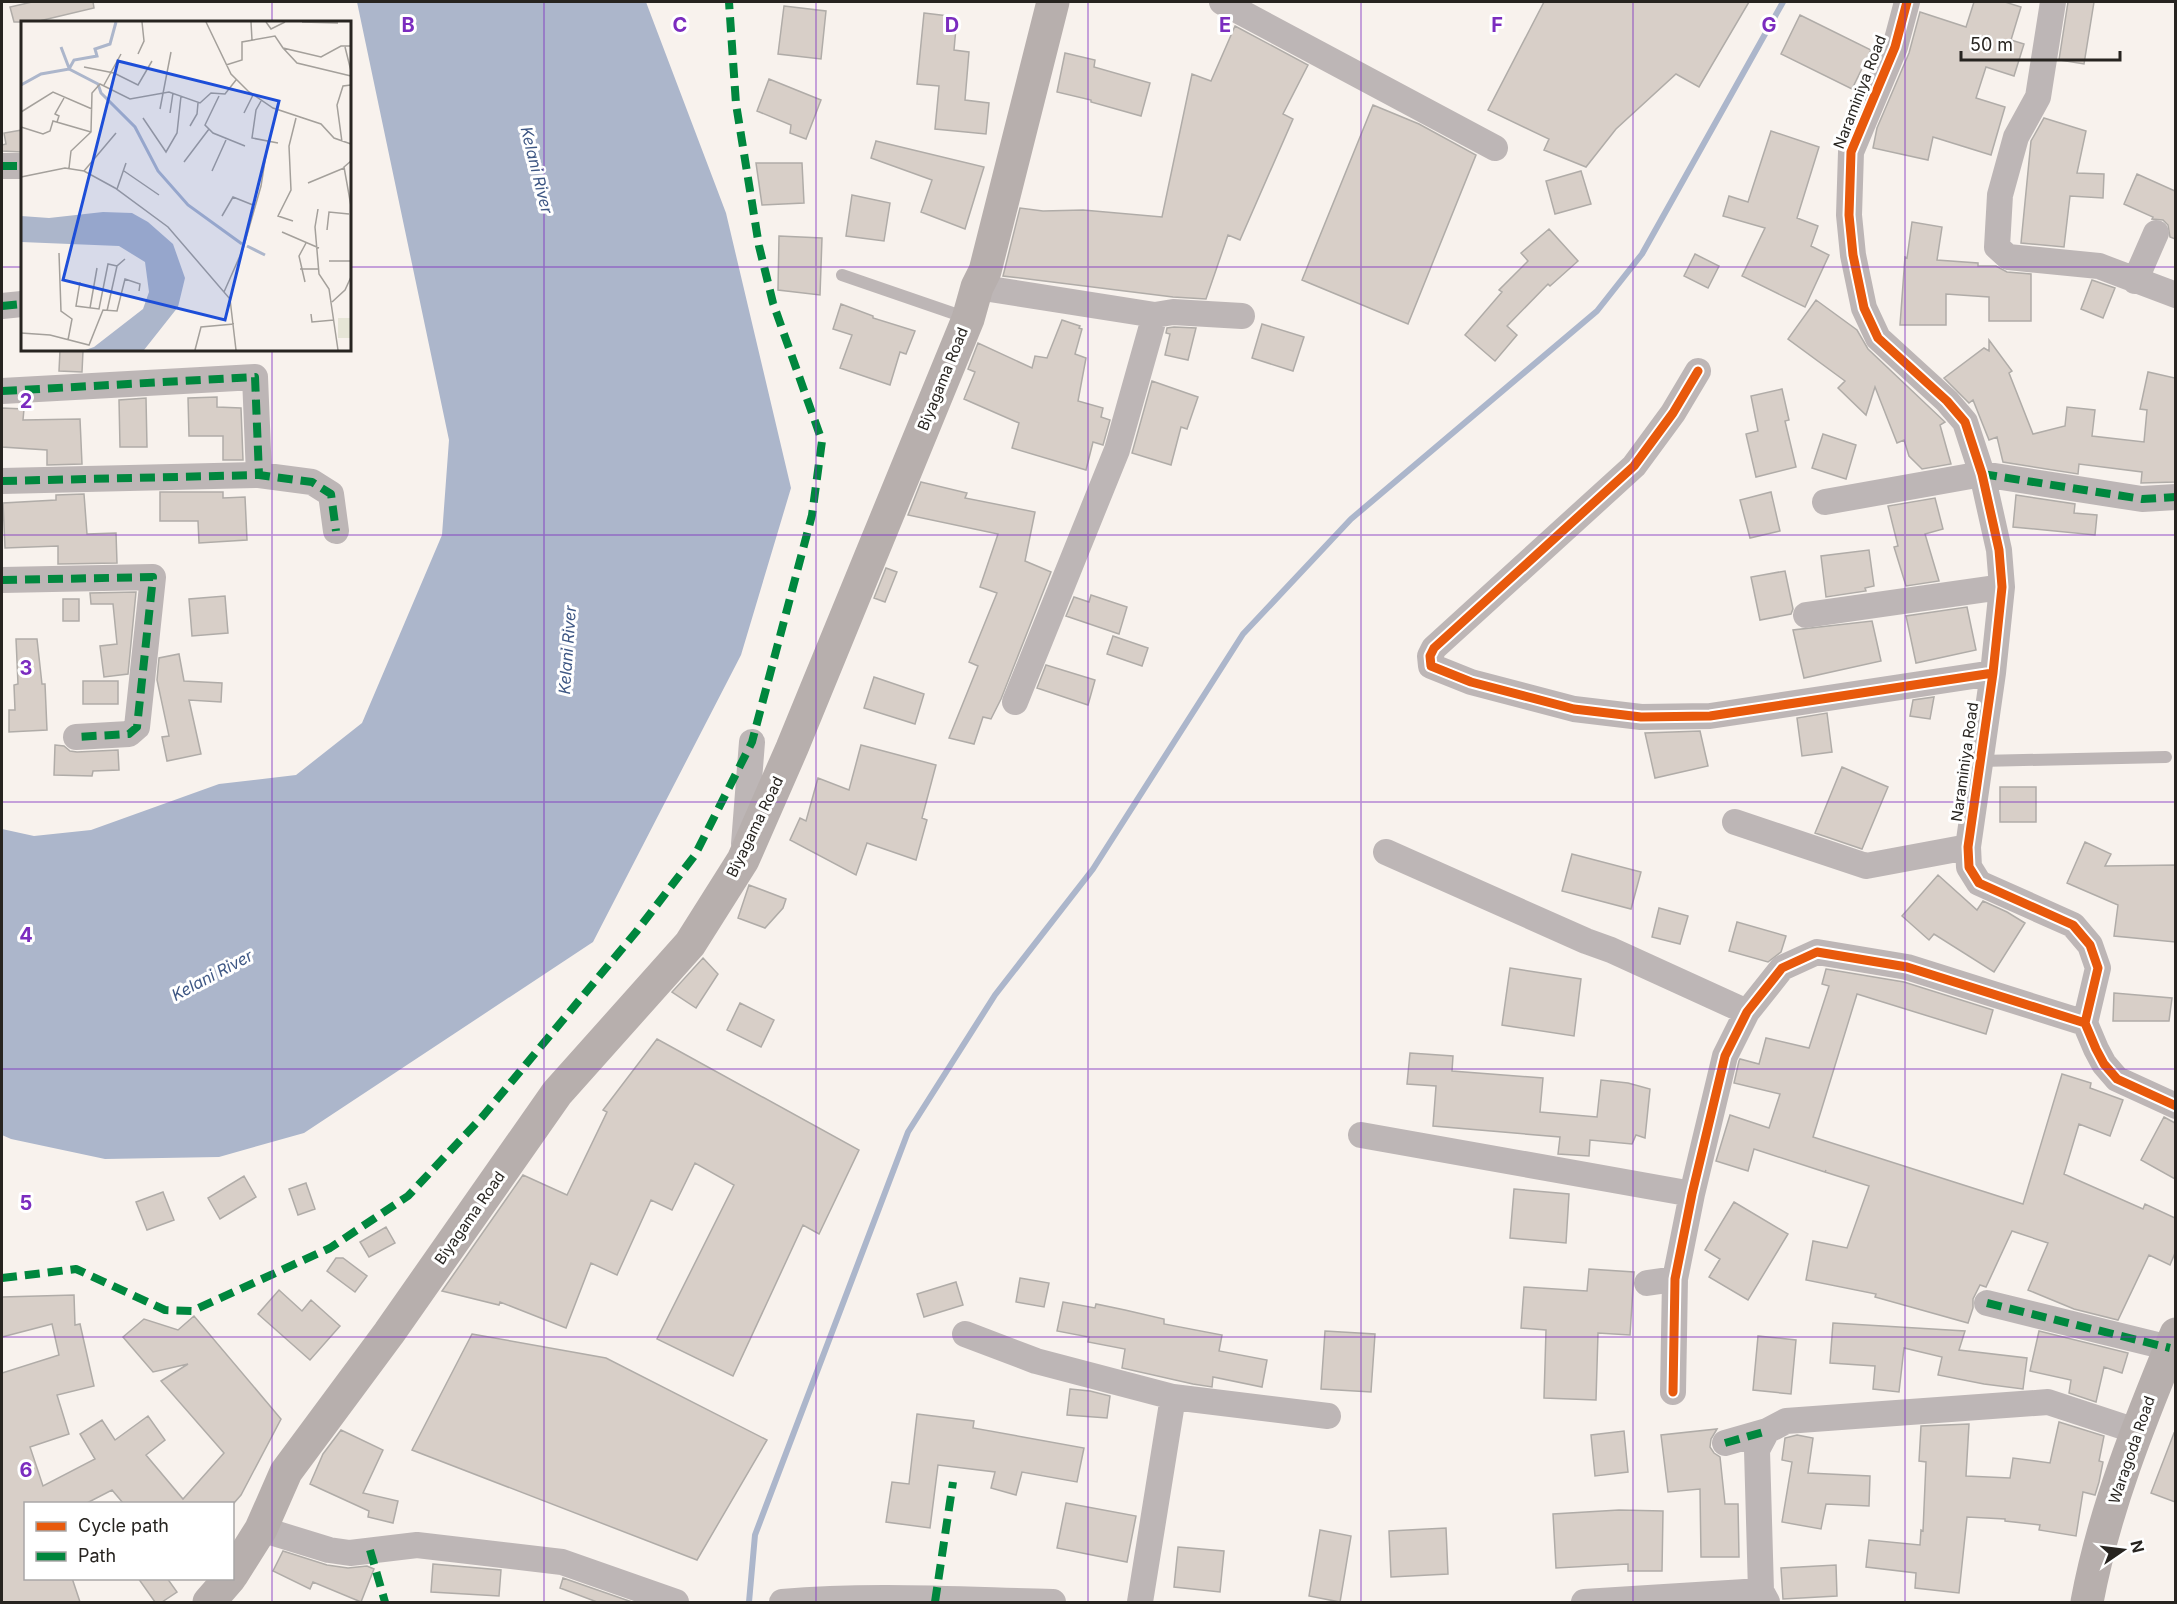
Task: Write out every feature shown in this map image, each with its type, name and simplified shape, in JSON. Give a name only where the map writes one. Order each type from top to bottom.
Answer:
[{"type":"main road","name":"Biyagama Road","points":[[234,1572],[261,1529],[286,1472],[389,1333],[557,1093],[690,944],[743,860],[792,748],[968,319],[977,287],[985,271],[1053,2]]},
{"type":"main road","name":"Waragoda Road","points":[[2087,1602],[2094,1565],[2136,1431],[2173,1341]]},
{"type":"main road","name":"Biyagama Road","points":[[208,1602],[228,1580]]},
{"type":"street","points":[[1222,2],[1495,148]]},
{"type":"street","name":"Naraminiya Road","points":[[1907,2],[1895,46],[1851,152],[1848,203],[1853,255],[1864,308],[1878,338],[1947,401],[1965,422],[1982,474],[1999,550],[2002,587],[1993,673],[1968,847],[1969,867],[1979,883],[2073,925],[2091,945],[2098,968],[2085,1023]]},
{"type":"street","points":[[2053,2],[2038,97],[2016,137],[2000,195],[1996,247],[2008,257],[2099,266],[2175,296]]},
{"type":"street","points":[[2135,281],[2156,233]]},
{"type":"street","points":[[977,287],[1155,315],[1173,312],[1242,316]]},
{"type":"street","points":[[2,306],[21,304]]},
{"type":"street","points":[[1015,702],[1117,450],[1155,315]]},
{"type":"street","points":[[1698,371],[1673,413],[1634,466],[1434,648],[1430,656],[1431,666],[1471,682],[1574,710],[1641,717],[1710,716],[1993,673]]},
{"type":"street","points":[[2,391],[255,377],[259,475]]},
{"type":"street","points":[[1825,502],[1982,474],[2142,499],[2175,498]]},
{"type":"street","points":[[2,481],[259,475],[312,482],[332,494],[336,531]]},
{"type":"street","points":[[2,580],[153,577],[137,727],[129,734],[76,737]]},
{"type":"street","points":[[1806,615],[2002,587]]},
{"type":"street","points":[[743,860],[752,742]]},
{"type":"street","points":[[1735,822],[1866,866],[1968,847]]},
{"type":"street","points":[[1386,852],[1747,1012]]},
{"type":"street","points":[[1673,1392],[1675,1279],[1692,1194],[1725,1056],[1747,1012],[1782,968],[1817,952],[1907,967],[2085,1023],[2104,1064],[2117,1079],[2175,1106]]},
{"type":"street","points":[[1361,1135],[1692,1194]]},
{"type":"street","points":[[1647,1284],[1675,1279]]},
{"type":"street","points":[[1987,1303],[2173,1341]]},
{"type":"street","points":[[965,1334],[1036,1361],[1173,1397],[1328,1416]]},
{"type":"street","points":[[1140,1602],[1173,1397]]},
{"type":"street","points":[[1725,1443],[1767,1431],[1786,1421],[2048,1402],[2136,1431]]},
{"type":"street","points":[[1584,1602],[1764,1597],[1757,1450],[1767,1431]]},
{"type":"street","points":[[261,1529],[329,1550],[350,1553],[417,1545],[562,1562],[676,1602]]},
{"type":"street","points":[[782,1602],[936,1599],[1053,1602]]},
{"type":"lane","points":[[843,275],[968,319]]},
{"type":"lane","points":[[1980,761],[2166,757]]},
{"type":"water","name":"Kelani River","points":[[357,2],[646,2],[726,213],[791,488],[741,655],[593,942],[304,1133],[219,1157],[105,1159],[11,1139],[2,1135],[2,829],[34,836],[91,830],[219,784],[296,775],[362,723],[442,535],[449,440]]},
{"type":"building","points":[[32,2],[93,2],[94,8],[39,21],[14,22],[10,7]]},
{"type":"building","points":[[1544,2],[1749,2],[1699,87],[1676,74],[1616,129],[1586,167],[1544,150],[1549,139],[1488,110]]},
{"type":"building","points":[[1974,2],[2005,2],[2021,7],[2011,40],[2024,44],[2014,76],[1986,67],[1976,98],[2005,107],[1991,155],[1933,137],[1928,160],[1873,148],[1877,128],[1909,53],[1920,12],[1966,27]]},
{"type":"building","points":[[2068,2],[2094,2],[2084,64],[2059,60]]},
{"type":"building","points":[[784,6],[826,11],[821,59],[778,54]]},
{"type":"building","points":[[924,13],[957,17],[954,50],[969,52],[965,100],[989,103],[986,134],[935,129],[939,86],[917,84]]},
{"type":"building","points":[[1800,15],[1871,50],[1852,89],[1781,54]]},
{"type":"building","points":[[1235,26],[1308,65],[1283,114],[1293,119],[1240,240],[1228,235],[1206,299],[1003,276],[1020,208],[1043,211],[1083,210],[1162,217],[1192,74],[1211,81]]},
{"type":"building","points":[[1065,53],[1095,60],[1094,67],[1150,83],[1141,116],[1057,92]]},
{"type":"building","points":[[769,79],[821,100],[806,139],[790,133],[791,125],[757,111]]},
{"type":"building","points":[[1373,105],[1419,124],[1476,155],[1408,324],[1302,280]]},
{"type":"building","points":[[2044,118],[2086,131],[2077,173],[2104,174],[2103,198],[2070,196],[2064,247],[2021,243],[2031,141]]},
{"type":"building","points":[[21,130],[21,152],[2,151],[2,145],[6,144],[4,133]]},
{"type":"building","points":[[1771,131],[1819,147],[1797,218],[1818,226],[1811,246],[1829,255],[1805,307],[1742,276],[1765,228],[1723,216],[1729,196],[1748,202]]},
{"type":"building","points":[[876,141],[984,167],[965,229],[921,212],[932,180],[871,158]]},
{"type":"building","points":[[756,163],[802,163],[804,203],[762,205]]},
{"type":"building","points":[[1581,171],[1591,204],[1555,214],[1546,181]]},
{"type":"building","points":[[2137,174],[2175,191],[2175,239],[2170,237],[2168,225],[2163,220],[2152,219],[2153,217],[2124,204]]},
{"type":"building","points":[[852,195],[890,203],[884,241],[846,236]]},
{"type":"building","points":[[1912,222],[1942,227],[1937,260],[1978,263],[1978,266],[1996,266],[2007,272],[2031,274],[2031,321],[1989,321],[1989,297],[1946,294],[1946,325],[1900,325],[1905,257],[1907,258]]},
{"type":"building","points":[[1549,229],[1578,261],[1550,286],[1548,284],[1507,326],[1517,335],[1495,361],[1465,335],[1502,292],[1499,290],[1528,261],[1521,253]]},
{"type":"building","points":[[779,236],[822,238],[820,295],[778,290]]},
{"type":"building","points":[[1695,254],[1719,266],[1708,288],[1684,276]]},
{"type":"building","points":[[2092,280],[2115,288],[2103,318],[2081,309]]},
{"type":"building","points":[[1816,300],[1857,330],[1868,349],[1945,422],[1940,425],[1951,464],[1922,469],[1909,456],[1904,440],[1897,443],[1875,387],[1866,415],[1838,388],[1845,381],[1788,339]]},
{"type":"building","points":[[841,304],[873,316],[873,318],[915,331],[906,354],[900,352],[890,385],[840,368],[852,335],[833,329]]},
{"type":"building","points":[[1062,320],[1080,326],[1079,328],[1082,329],[1075,354],[1086,358],[1078,401],[1103,408],[1101,417],[1110,420],[1103,445],[1093,442],[1086,470],[1012,448],[1019,423],[964,399],[975,372],[968,369],[978,343],[1032,368],[1035,356],[1047,358]]},
{"type":"building","points":[[1262,324],[1304,337],[1293,371],[1252,358]]},
{"type":"building","points":[[1167,328],[1196,328],[1188,360],[1165,355],[1170,334],[1166,333]]},
{"type":"building","points":[[1989,340],[2012,371],[2009,373],[2033,434],[2065,426],[2067,407],[2095,410],[2092,436],[2144,442],[2147,410],[2140,409],[2148,372],[2175,378],[2175,482],[2141,483],[2142,472],[2079,464],[2078,474],[2003,462],[1997,437],[1989,440],[1973,400],[1969,403],[1944,378],[1984,348],[1989,351]]},
{"type":"building","points":[[60,351],[83,351],[82,372],[59,371]]},
{"type":"building","points":[[1152,381],[1198,397],[1187,429],[1181,427],[1171,465],[1132,453]]},
{"type":"building","points":[[1782,389],[1789,420],[1785,421],[1796,467],[1756,477],[1746,434],[1758,431],[1751,396]]},
{"type":"building","points":[[217,397],[217,407],[241,408],[243,460],[223,460],[223,436],[189,436],[188,398]]},
{"type":"building","points":[[146,398],[147,447],[120,447],[119,400]]},
{"type":"building","points":[[2,408],[24,409],[23,420],[80,419],[82,464],[47,465],[47,450],[2,447]]},
{"type":"building","points":[[1823,434],[1856,445],[1846,479],[1812,468]]},
{"type":"building","points":[[921,482],[967,493],[965,498],[1035,512],[1025,561],[1051,572],[1001,699],[991,719],[983,717],[974,744],[949,738],[978,666],[969,662],[997,593],[980,587],[998,534],[908,515]]},
{"type":"building","points":[[160,492],[223,492],[223,498],[245,497],[247,540],[199,543],[198,521],[160,521]]},
{"type":"building","points":[[1771,492],[1780,531],[1750,538],[1740,500]]},
{"type":"building","points":[[84,494],[87,534],[116,533],[117,563],[58,564],[58,546],[5,548],[3,503],[56,500],[56,495]]},
{"type":"building","points":[[2016,495],[2075,504],[2074,513],[2097,515],[2095,535],[2013,527]]},
{"type":"building","points":[[1935,498],[1943,529],[1925,534],[1939,581],[1906,586],[1894,547],[1898,546],[1888,506]]},
{"type":"building","points":[[1869,550],[1874,586],[1865,588],[1866,591],[1826,597],[1821,556]]},
{"type":"building","points":[[886,568],[897,572],[885,602],[874,598]]},
{"type":"building","points":[[1785,571],[1793,609],[1791,614],[1760,620],[1751,577]]},
{"type":"building","points":[[136,592],[128,674],[104,677],[100,646],[117,644],[113,604],[91,604],[90,593]]},
{"type":"building","points":[[1091,595],[1127,607],[1119,634],[1066,616],[1074,597],[1089,602]]},
{"type":"building","points":[[225,596],[228,633],[192,636],[189,599]]},
{"type":"building","points":[[63,599],[79,599],[79,621],[63,621]]},
{"type":"building","points":[[1967,607],[1976,650],[1916,663],[1906,616]]},
{"type":"building","points":[[1872,621],[1881,661],[1804,678],[1793,630]]},
{"type":"building","points":[[1113,636],[1148,648],[1142,666],[1107,654]]},
{"type":"building","points":[[16,639],[37,639],[42,684],[45,684],[47,730],[9,732],[9,710],[15,710],[14,685],[18,684]]},
{"type":"building","points":[[179,654],[184,681],[222,683],[221,702],[189,700],[201,754],[167,761],[162,737],[169,736],[157,680],[159,658]]},
{"type":"building","points":[[1046,665],[1095,680],[1088,705],[1037,688]]},
{"type":"building","points":[[874,677],[924,694],[915,724],[864,708]]},
{"type":"building","points":[[83,681],[118,681],[118,704],[83,704]]},
{"type":"building","points":[[1934,697],[1930,719],[1910,716],[1913,700]]},
{"type":"building","points":[[1827,713],[1832,752],[1802,756],[1797,718]]},
{"type":"building","points":[[1700,731],[1708,766],[1655,778],[1645,733]]},
{"type":"building","points":[[55,745],[77,752],[118,750],[119,770],[93,771],[92,776],[54,775]]},
{"type":"building","points":[[861,745],[936,765],[922,818],[927,820],[916,860],[867,843],[856,875],[790,840],[800,818],[806,821],[818,778],[849,790]]},
{"type":"building","points":[[1842,767],[1888,787],[1862,849],[1815,833]]},
{"type":"building","points":[[2000,787],[2036,787],[2036,822],[2000,822]]},
{"type":"building","points":[[2085,842],[2111,854],[2105,866],[2175,865],[2175,942],[2114,936],[2118,905],[2067,883]]},
{"type":"building","points":[[1572,854],[1641,872],[1631,909],[1562,891]]},
{"type":"building","points":[[1938,875],[1977,910],[1983,901],[2025,923],[1994,972],[1934,934],[1929,940],[1902,916]]},
{"type":"building","points":[[749,885],[786,899],[783,908],[765,928],[738,918]]},
{"type":"building","points":[[1659,908],[1688,916],[1680,944],[1652,937]]},
{"type":"building","points":[[1737,922],[1786,936],[1781,952],[1768,962],[1729,951]]},
{"type":"building","points":[[703,958],[718,974],[696,1008],[672,992]]},
{"type":"building","points":[[1510,968],[1581,979],[1574,1036],[1502,1025]]},
{"type":"building","points":[[1826,969],[1904,982],[1993,1010],[1986,1034],[1857,994],[1813,1137],[2023,1204],[2062,1074],[2091,1083],[2090,1088],[2123,1100],[2110,1136],[2079,1124],[2064,1174],[2143,1209],[2145,1204],[2175,1218],[2175,1253],[2170,1265],[2149,1255],[2118,1320],[2074,1309],[2028,1290],[2048,1243],[2012,1231],[1986,1287],[1980,1285],[1973,1299],[1973,1308],[1968,1323],[1875,1297],[1876,1294],[1806,1280],[1813,1241],[1847,1248],[1869,1186],[1754,1149],[1748,1171],[1716,1161],[1730,1115],[1769,1128],[1780,1094],[1734,1083],[1740,1059],[1759,1064],[1766,1038],[1809,1048],[1829,986],[1822,984]]},
{"type":"building","points":[[2114,993],[2172,998],[2169,1021],[2113,1021]]},
{"type":"building","points":[[740,1003],[774,1020],[761,1047],[727,1030]]},
{"type":"building","points":[[657,1039],[859,1150],[819,1234],[803,1225],[733,1376],[657,1339],[734,1185],[695,1163],[672,1210],[651,1200],[617,1275],[591,1263],[566,1328],[500,1302],[499,1305],[442,1291],[523,1175],[567,1195],[607,1112],[603,1110]]},
{"type":"building","points":[[1410,1053],[1453,1056],[1452,1071],[1543,1078],[1540,1112],[1597,1117],[1601,1080],[1628,1083],[1650,1089],[1645,1138],[1636,1135],[1632,1144],[1590,1140],[1589,1156],[1558,1154],[1560,1137],[1433,1126],[1436,1086],[1407,1084]]},
{"type":"building","points":[[2164,1117],[2175,1123],[2175,1179],[2141,1160]]},
{"type":"building","points":[[244,1176],[256,1197],[220,1219],[208,1198]]},
{"type":"building","points":[[306,1183],[315,1209],[298,1215],[289,1189]]},
{"type":"building","points":[[1514,1189],[1569,1194],[1566,1243],[1510,1238]]},
{"type":"building","points":[[163,1192],[174,1220],[147,1230],[136,1202]]},
{"type":"building","points":[[1734,1202],[1788,1234],[1748,1300],[1709,1277],[1720,1259],[1705,1250]]},
{"type":"building","points":[[386,1227],[395,1243],[369,1257],[360,1242]]},
{"type":"building","points":[[336,1258],[343,1258],[367,1276],[355,1292],[327,1271]]},
{"type":"building","points":[[1589,1269],[1634,1272],[1630,1335],[1598,1333],[1596,1400],[1544,1398],[1546,1330],[1521,1328],[1524,1287],[1587,1291]]},
{"type":"building","points":[[1020,1278],[1049,1283],[1044,1307],[1016,1302]]},
{"type":"building","points":[[956,1282],[963,1305],[924,1317],[917,1294]]},
{"type":"building","points":[[279,1290],[302,1311],[311,1300],[340,1326],[310,1360],[258,1314]]},
{"type":"building","points":[[74,1295],[75,1325],[80,1324],[94,1386],[57,1395],[69,1434],[30,1447],[43,1486],[95,1459],[80,1434],[102,1420],[115,1440],[148,1416],[165,1440],[146,1455],[183,1499],[224,1453],[161,1381],[188,1364],[153,1372],[123,1337],[144,1319],[178,1330],[194,1316],[281,1419],[241,1495],[234,1503],[122,1502],[112,1490],[89,1502],[24,1502],[24,1580],[73,1580],[80,1602],[2,1602],[2,1373],[59,1355],[52,1324],[2,1337],[2,1297]]},
{"type":"building","points":[[1063,1302],[1095,1308],[1096,1304],[1125,1310],[1164,1319],[1164,1324],[1222,1335],[1219,1351],[1267,1360],[1262,1387],[1213,1377],[1212,1387],[1122,1368],[1125,1349],[1088,1342],[1089,1337],[1057,1331]]},
{"type":"building","points":[[1833,1323],[1965,1331],[1959,1350],[2027,1358],[2023,1389],[1938,1375],[1942,1357],[1904,1348],[1899,1392],[1873,1389],[1875,1366],[1830,1363]]},
{"type":"building","points":[[1325,1331],[1375,1334],[1371,1392],[1321,1389]]},
{"type":"building","points":[[2039,1331],[2128,1353],[2122,1373],[2104,1367],[2096,1402],[2069,1393],[2071,1380],[2030,1371]]},
{"type":"building","points":[[472,1334],[606,1358],[767,1440],[697,1560],[412,1450]]},
{"type":"building","points":[[1758,1336],[1796,1340],[1791,1394],[1753,1390]]},
{"type":"building","points":[[1070,1389],[1110,1396],[1107,1418],[1067,1415]]},
{"type":"building","points":[[917,1414],[974,1421],[973,1428],[1084,1448],[1077,1482],[1022,1472],[1016,1495],[991,1488],[995,1472],[938,1465],[930,1528],[886,1522],[892,1482],[909,1484]]},
{"type":"building","points":[[2059,1422],[2104,1436],[2099,1461],[2103,1462],[2099,1482],[2095,1495],[2083,1492],[2076,1536],[2039,1530],[2040,1525],[2005,1521],[2005,1519],[1967,1517],[1959,1593],[1915,1588],[1916,1573],[1866,1567],[1869,1540],[1920,1545],[1921,1530],[1923,1531],[1926,1462],[1919,1461],[1921,1426],[1969,1424],[1966,1476],[2010,1478],[2013,1458],[2050,1463]]},
{"type":"building","points":[[1717,1429],[1711,1439],[1710,1447],[1720,1457],[1725,1504],[1738,1504],[1739,1557],[1701,1557],[1700,1489],[1668,1492],[1661,1435]]},
{"type":"building","points":[[341,1430],[383,1450],[363,1493],[398,1501],[393,1523],[368,1517],[369,1511],[310,1484],[323,1454]]},
{"type":"building","points":[[1624,1431],[1628,1472],[1595,1476],[1591,1435]]},
{"type":"building","points":[[2175,1434],[2175,1502],[2151,1493]]},
{"type":"building","points":[[1797,1435],[1813,1438],[1808,1473],[1870,1476],[1869,1506],[1826,1504],[1821,1529],[1782,1522],[1792,1462],[1782,1460],[1785,1438]]},
{"type":"building","points":[[1066,1503],[1136,1516],[1127,1562],[1057,1548]]},
{"type":"building","points":[[1619,1510],[1663,1511],[1662,1571],[1628,1571],[1628,1564],[1556,1568],[1553,1514]]},
{"type":"building","points":[[1446,1528],[1448,1574],[1391,1577],[1389,1531]]},
{"type":"building","points":[[1320,1530],[1351,1536],[1340,1602],[1309,1596]]},
{"type":"building","points":[[1178,1547],[1224,1551],[1220,1592],[1174,1587]]},
{"type":"building","points":[[283,1551],[327,1565],[348,1568],[367,1566],[374,1569],[361,1602],[313,1582],[310,1589],[273,1571]]},
{"type":"building","points":[[433,1564],[501,1570],[499,1596],[431,1592]]},
{"type":"building","points":[[1836,1565],[1837,1596],[1783,1599],[1781,1568]]},
{"type":"building","points":[[563,1578],[632,1602],[597,1602],[560,1588]]},
{"type":"building","points":[[139,1580],[168,1580],[177,1592],[162,1602],[155,1602]]},
{"type":"waterway","points":[[749,1602],[755,1535],[908,1132],[995,995],[1093,869],[1243,634],[1351,519],[1597,311],[1642,254],[1783,2]]},
{"type":"marked path","points":[[2,1278],[76,1269],[165,1310],[192,1311],[330,1248],[408,1196],[483,1116],[636,932],[695,855],[752,742],[812,515],[822,441],[773,303],[759,246],[736,104],[729,2]]},
{"type":"marked path","points":[[2,166],[19,166]]},
{"type":"marked path","points":[[2,306],[21,304]]},
{"type":"marked path","points":[[2,391],[255,377],[259,475]]},
{"type":"marked path","points":[[1982,474],[2142,499],[2176,497]]},
{"type":"marked path","points":[[2,481],[259,475],[312,482],[331,494],[336,531]]},
{"type":"marked path","points":[[2,580],[153,577],[137,727],[129,734],[76,737]]},
{"type":"marked path","points":[[1987,1303],[2170,1348]]},
{"type":"marked path","points":[[1725,1443],[1767,1431]]},
{"type":"marked path","points":[[935,1602],[953,1482]]},
{"type":"marked path","points":[[370,1550],[385,1602]]},
{"type":"cycle path","points":[[1907,2],[1895,47],[1851,152],[1849,215],[1853,255],[1864,308],[1878,338],[1947,401],[1965,422],[1982,474],[1999,550],[2002,587],[1993,673],[1968,847],[1969,867],[1979,883],[2073,925],[2090,945],[2098,968],[2085,1023],[2104,1064],[2117,1079],[2176,1106]]},
{"type":"cycle path","points":[[1698,371],[1673,413],[1634,466],[1434,648],[1430,656],[1431,666],[1471,682],[1574,709],[1641,717],[1710,716],[1993,673]]},
{"type":"cycle path","points":[[1673,1392],[1675,1279],[1692,1194],[1725,1056],[1747,1012],[1782,968],[1817,952],[1907,967],[2085,1023]]}]
